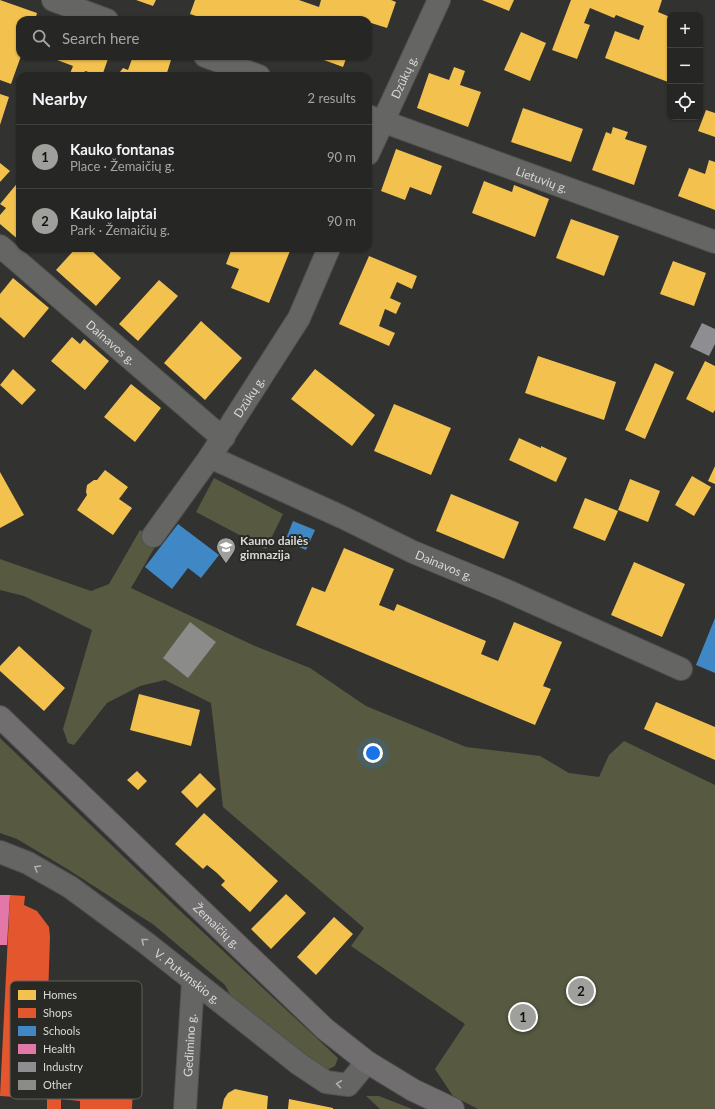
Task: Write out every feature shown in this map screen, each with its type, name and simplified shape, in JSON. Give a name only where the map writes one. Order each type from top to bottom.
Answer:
[{"type":"street","points":[[53,0],[96,16]]},
{"type":"street","name":"Dzūkų g.","points":[[372,134],[375,119],[439,0]]},
{"type":"street","points":[[216,60],[248,72]]},
{"type":"street","name":"Lietuvių g.","points":[[375,119],[715,242]]},
{"type":"street","name":"Dainavos g.","points":[[0,246],[212,429],[224,436]]},
{"type":"street","name":"Dzūkų g.","points":[[153,536],[210,457],[299,318],[327,252]]},
{"type":"street","name":"Dainavos g.","points":[[210,457],[342,517],[413,552],[505,590],[681,669]]},
{"type":"street","name":"Žemaičių g.","points":[[0,717],[325,1029],[367,1062],[413,1090],[453,1109]]},
{"type":"street","name":"V. Putvinskio g.","points":[[0,852],[28,863],[70,887],[146,943],[193,982],[298,1064],[326,1082],[348,1085],[367,1062]]},
{"type":"street","name":"Gedimino g.","points":[[185,1109],[193,982]]},
{"type":"green space","points":[[214,478],[283,514],[266,549],[196,512]]},
{"type":"green space","points":[[140,530],[159,540],[131,588],[255,646],[310,668],[366,706],[466,747],[540,756],[569,773],[599,777],[609,755],[624,741],[715,785],[715,1109],[478,1109],[453,1096],[435,1069],[465,1024],[351,946],[364,928],[223,807],[211,703],[165,680],[140,686],[107,703],[74,745],[68,743],[63,729],[92,630],[24,596],[0,590],[0,559],[91,591],[109,584]]},
{"type":"green space","points":[[0,738],[176,907],[338,1058],[335,1066],[327,1070],[312,1063],[237,1008],[225,985],[154,925],[69,870],[17,839],[0,833]]},
{"type":"green space","points":[[366,1096],[379,1096],[412,1109],[380,1109]]},
{"type":"building: Homes","points":[[0,0],[37,13],[36,16],[16,16],[16,60],[20,60],[11,84],[0,80]]},
{"type":"building: Homes","points":[[136,0],[156,0],[153,6]]},
{"type":"building: Homes","points":[[195,0],[299,0],[319,7],[321,0],[391,0],[396,2],[387,28],[372,23],[372,16],[196,16],[190,14]]},
{"type":"building: Homes","points":[[482,0],[514,0],[509,11]]},
{"type":"building: Homes","points":[[571,0],[662,0],[658,12],[667,16],[667,82],[605,58],[615,31],[639,40],[644,26],[616,15],[614,18],[590,8],[584,23],[590,25],[577,59],[552,50]]},
{"type":"building: Homes","points":[[521,32],[546,43],[530,81],[504,70]]},
{"type":"building: Homes","points":[[57,60],[108,60],[103,72],[71,72],[73,66]]},
{"type":"building: Homes","points":[[132,60],[171,60],[167,72],[120,72],[123,68],[128,70]]},
{"type":"building: Homes","points":[[324,60],[346,60],[343,67]]},
{"type":"building: Homes","points":[[454,67],[465,71],[460,85],[481,92],[468,127],[417,108],[429,73],[449,80]]},
{"type":"building: Homes","points":[[0,94],[9,97],[0,125]]},
{"type":"building: Homes","points":[[523,108],[583,129],[571,162],[511,142]]},
{"type":"building: Homes","points":[[706,110],[715,113],[715,137],[698,131]]},
{"type":"building: Homes","points":[[613,127],[628,132],[625,139],[647,146],[634,185],[592,170],[606,132],[611,134]]},
{"type":"building: Homes","points":[[396,149],[442,166],[431,195],[410,187],[405,200],[381,191]]},
{"type":"building: Homes","points":[[709,160],[715,162],[715,210],[678,196],[689,168],[705,174]]},
{"type":"building: Homes","points":[[0,163],[10,171],[0,182]]},
{"type":"building: Homes","points":[[484,181],[512,192],[514,185],[549,199],[535,237],[472,213]]},
{"type":"building: Homes","points":[[16,185],[16,238],[0,224],[0,215],[6,208],[0,204]]},
{"type":"building: Homes","points":[[571,219],[619,236],[604,276],[556,258]]},
{"type":"building: Homes","points":[[72,252],[93,252],[121,278],[96,306],[56,270]]},
{"type":"building: Homes","points":[[230,252],[290,252],[269,303],[231,288],[239,269],[226,264]]},
{"type":"building: Homes","points":[[369,256],[417,276],[412,289],[397,282],[390,298],[401,303],[396,314],[385,309],[379,326],[395,333],[389,346],[339,324]]},
{"type":"building: Homes","points":[[673,261],[706,273],[694,306],[660,294]]},
{"type":"building: Homes","points":[[13,278],[49,308],[24,338],[0,317],[0,294]]},
{"type":"building: Homes","points":[[159,280],[178,296],[138,341],[119,324]]},
{"type":"building: Homes","points":[[201,321],[242,358],[205,400],[164,363]]},
{"type":"building: Homes","points":[[72,337],[80,344],[84,339],[109,361],[85,390],[51,361]]},
{"type":"building: Homes","points":[[538,356],[616,382],[604,420],[525,393]]},
{"type":"building: Homes","points":[[705,361],[715,366],[715,410],[713,413],[686,399]]},
{"type":"building: Homes","points":[[655,363],[674,372],[645,439],[625,430]]},
{"type":"building: Homes","points":[[13,369],[36,390],[22,405],[0,385]]},
{"type":"building: Homes","points":[[315,369],[375,415],[352,446],[291,399]]},
{"type":"building: Homes","points":[[131,384],[161,408],[135,442],[104,417]]},
{"type":"building: Homes","points":[[394,404],[451,428],[431,475],[374,451]]},
{"type":"building: Homes","points":[[519,438],[567,458],[556,482],[509,460]]},
{"type":"building: Homes","points":[[715,466],[715,484],[708,481]]},
{"type":"building: Homes","points":[[105,470],[128,487],[119,499],[132,508],[113,535],[77,510],[87,495],[87,485],[94,480],[97,480]]},
{"type":"building: Homes","points":[[0,472],[24,515],[0,528]]},
{"type":"building: Homes","points":[[692,476],[711,487],[694,516],[675,505]]},
{"type":"building: Homes","points":[[630,479],[660,491],[648,522],[618,510]]},
{"type":"building: Homes","points":[[451,494],[519,522],[504,559],[436,531]]},
{"type":"building: Homes","points":[[585,498],[618,511],[605,541],[573,528]]},
{"type":"building: Homes","points":[[344,548],[394,569],[379,605],[394,611],[397,604],[486,641],[481,654],[498,661],[514,622],[562,642],[543,686],[551,689],[535,725],[296,625],[312,587],[325,592]]},
{"type":"building: Homes","points":[[634,562],[685,584],[662,637],[611,615]]},
{"type":"building: Homes","points":[[19,646],[65,688],[44,711],[0,671],[0,666]]},
{"type":"building: Homes","points":[[139,694],[200,710],[191,746],[130,730]]},
{"type":"building: Homes","points":[[656,702],[715,727],[715,760],[644,729]]},
{"type":"building: Homes","points":[[137,771],[147,781],[138,790],[127,780]]},
{"type":"building: Homes","points":[[200,773],[216,789],[197,808],[181,792]]},
{"type":"building: Homes","points":[[204,813],[278,881],[250,912],[221,885],[225,881],[217,873],[207,865],[203,869],[175,844]]},
{"type":"building: Homes","points":[[286,894],[306,913],[271,949],[251,929]]},
{"type":"building: Homes","points":[[334,917],[353,934],[316,975],[297,957]]},
{"type":"building: Homes","points":[[235,1089],[268,1096],[267,1109],[222,1109],[224,1099],[228,1093]]},
{"type":"building: Homes","points":[[289,1099],[333,1108],[333,1109],[288,1109]]},
{"type":"building: Shops","points":[[10,895],[25,896],[24,905],[37,911],[49,927],[49,981],[10,981],[10,1097],[0,1096]]},
{"type":"building: Shops","points":[[47,1099],[61,1099],[61,1109],[47,1109]]},
{"type":"building: Shops","points":[[61,1099],[132,1099],[132,1109],[80,1109],[80,1101]]},
{"type":"building: Schools","points":[[293,521],[315,530],[306,550],[285,541]]},
{"type":"building: Schools","points":[[178,524],[219,555],[201,578],[188,568],[172,589],[145,567]]},
{"type":"building: Schools","points":[[715,618],[715,673],[696,665]]},
{"type":"building: Health","points":[[0,895],[10,895],[7,945],[0,945]]},
{"type":"building: Industry","points":[[702,323],[715,329],[715,344],[709,356],[690,347]]},
{"type":"building: Other","points":[[190,622],[216,642],[188,678],[163,658]]},
{"type":"place","name":"Kauno dailės gimnazija","points":[[226,564]]},
{"type":"place","name":"Kauko laiptai","points":[[581,991]]},
{"type":"place","name":"Kauko fontanas","points":[[523,1017]]}]
